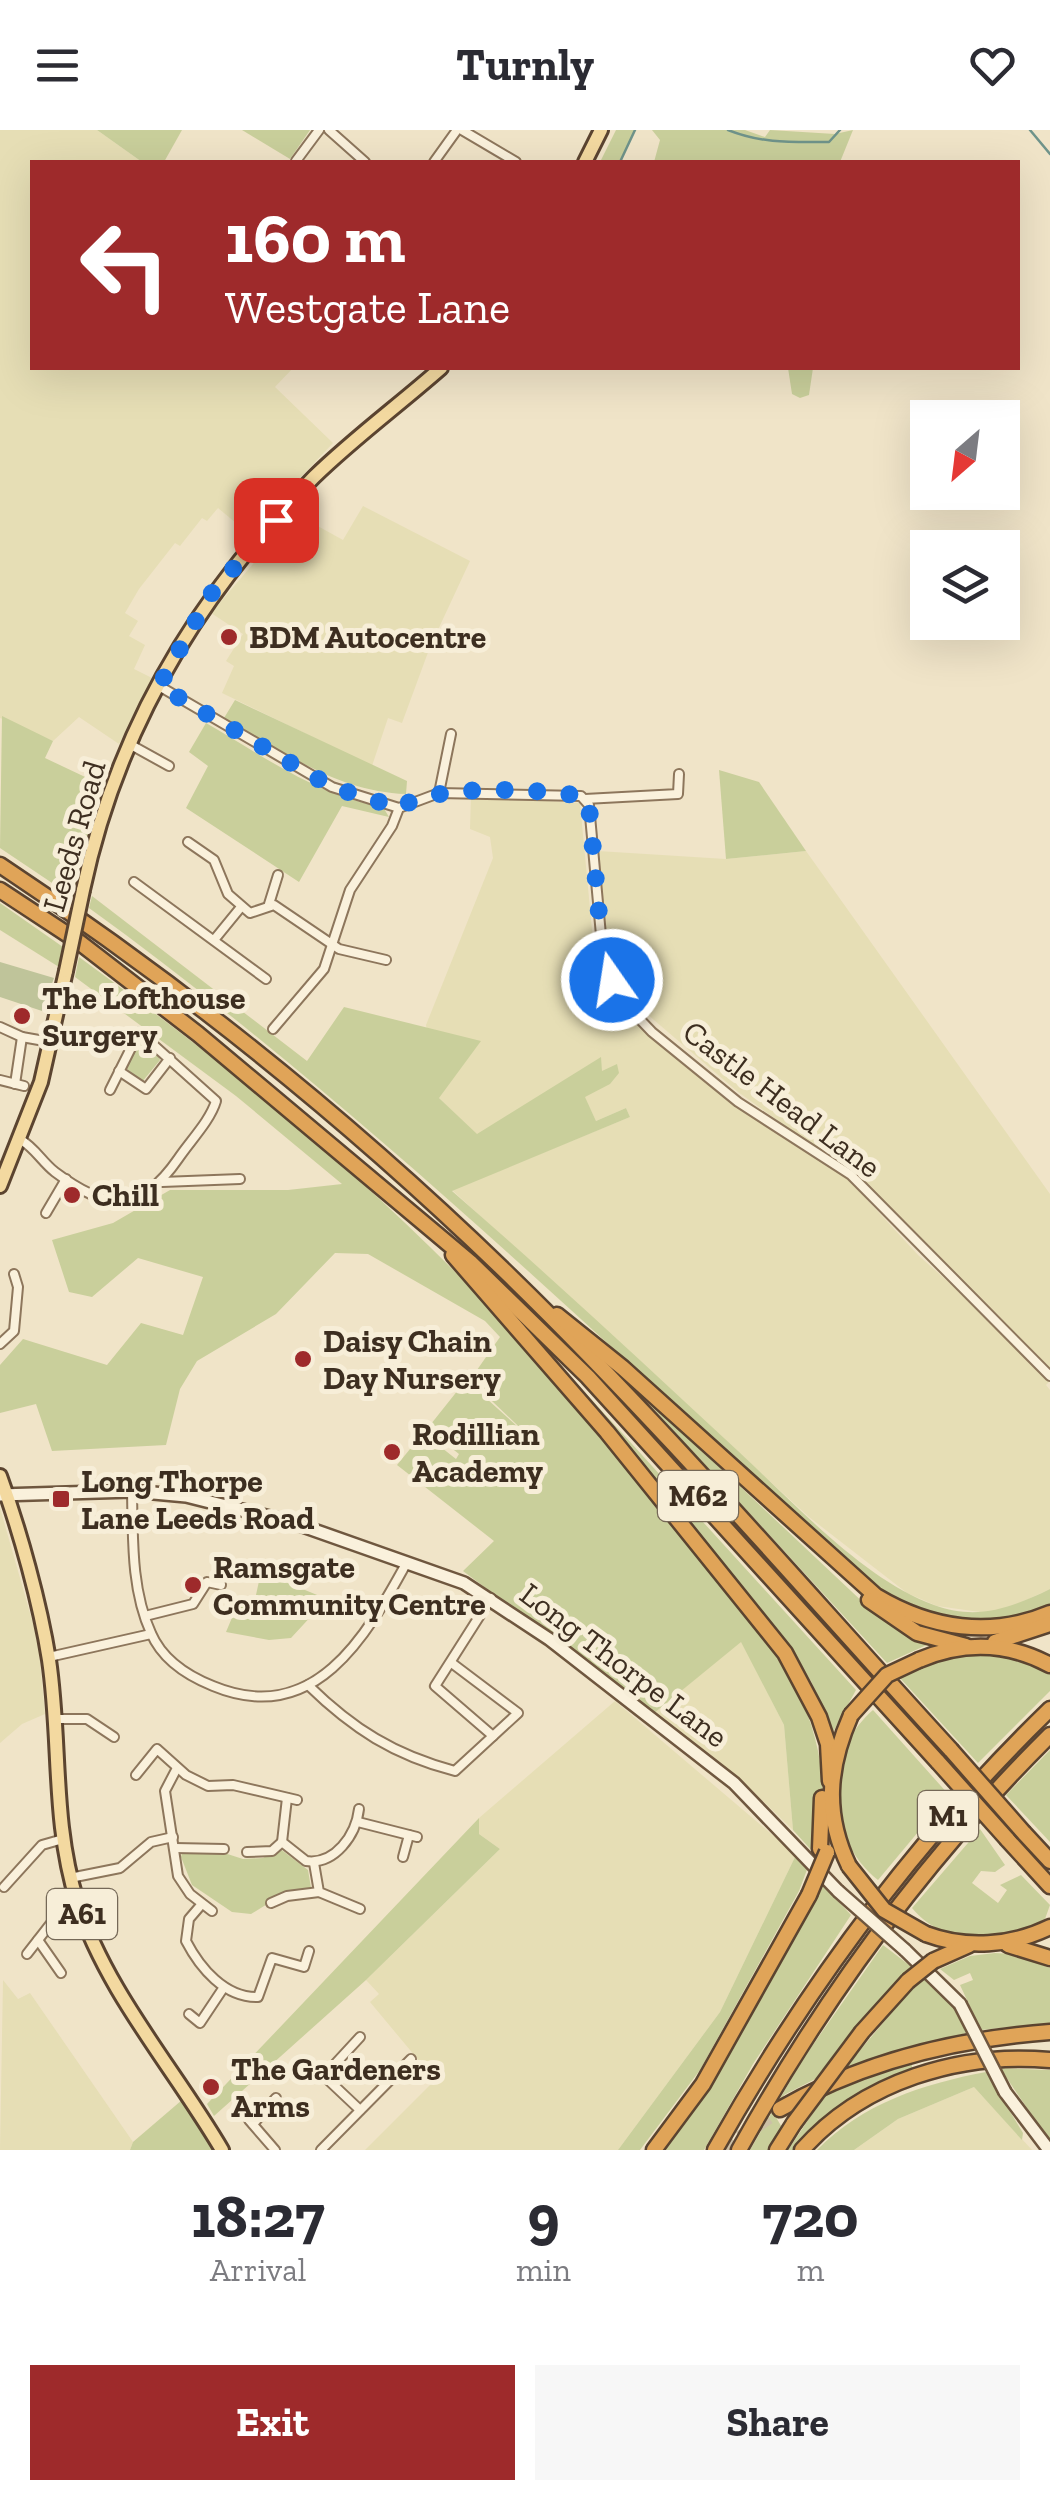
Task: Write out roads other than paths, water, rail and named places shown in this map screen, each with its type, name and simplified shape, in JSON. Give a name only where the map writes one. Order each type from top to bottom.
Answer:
[{"type":"highway","name":"M62","points":[[0,865],[85,921],[369,1145],[514,1280],[623,1368],[786,1520]]},
{"type":"highway","name":"M62","points":[[0,890],[79,942],[198,1034],[445,1242],[588,1377],[1050,1886]]},
{"type":"highway","points":[[445,1242],[458,1264],[606,1432],[785,1654],[819,1717],[828,1744],[833,1820],[849,1866],[884,1910],[926,1934],[970,1944],[1045,1929]]},
{"type":"highway","name":"M62","points":[[514,1280],[1050,1860]]},
{"type":"highway","points":[[786,1520],[876,1596],[917,1617],[982,1628],[1050,1613]]},
{"type":"highway","points":[[786,1520],[895,1621],[928,1638],[1030,1656],[1050,1665]]},
{"type":"highway","points":[[830,1782],[851,1715],[888,1676],[919,1660],[1014,1638],[1050,1624]]},
{"type":"highway","name":"M1","points":[[715,2150],[810,1994],[882,1894],[970,1791],[1050,1709]]},
{"type":"highway","points":[[819,1717],[824,1851]]},
{"type":"highway","name":"M1","points":[[738,2150],[846,1972],[948,1844],[1050,1735]]},
{"type":"highway","points":[[654,2150],[703,2084],[799,1909],[833,1820]]},
{"type":"highway","points":[[994,1942],[1050,1958]]},
{"type":"highway","points":[[777,2150],[862,2032],[908,1980],[933,1962],[970,1944]]},
{"type":"highway","points":[[780,2109],[894,2059],[940,2046],[1050,2032]]},
{"type":"highway","points":[[802,2150],[856,2104],[921,2074],[976,2061],[1050,2060]]},
{"type":"main road","points":[[586,160],[601,130]]},
{"type":"main road","name":"Leeds Road","points":[[0,1186],[21,1140],[50,1042],[110,788],[159,686],[211,594],[248,552],[314,478],[439,370]]},
{"type":"main road","name":"A61","points":[[0,1476],[49,1658],[64,1839],[78,1903],[92,1943],[116,1986],[222,2150]]},
{"type":"main road","name":"Long Thorpe Lane","points":[[3,1495],[132,1491],[186,1496],[278,1518],[407,1562],[490,1598],[734,1783],[838,1890],[950,1989],[1005,2092],[1049,2150]]},
{"type":"street","points":[[297,160],[319,130]]},
{"type":"street","points":[[329,130],[363,160]]},
{"type":"street","points":[[436,160],[460,130],[512,160]]},
{"type":"street","points":[[302,151],[313,158]]},
{"type":"street","points":[[159,686],[332,787],[399,808]]},
{"type":"street","points":[[440,793],[451,734]]},
{"type":"street","points":[[130,745],[169,766]]},
{"type":"street","points":[[273,1029],[324,970],[350,890],[392,826],[399,808],[411,800],[440,793],[581,797],[678,794],[679,774]]},
{"type":"street","name":"Castle Head Lane","points":[[581,797],[602,946],[612,980],[652,1032],[738,1102],[851,1175],[1050,1376]]},
{"type":"street","points":[[188,842],[214,860],[228,894],[255,914],[269,904],[278,875]]},
{"type":"street","points":[[134,882],[266,979]]},
{"type":"street","points":[[269,904],[334,946],[386,960]]},
{"type":"street","points":[[214,940],[241,906]]},
{"type":"street","points":[[0,1027],[22,1037],[50,1042]]},
{"type":"street","points":[[21,1140],[66,1178],[127,1203],[162,1182],[214,1108],[214,1096],[139,1032],[110,1090]]},
{"type":"street","points":[[0,1080],[20,1085],[22,1037]]},
{"type":"street","points":[[119,1072],[146,1089],[170,1058]]},
{"type":"street","points":[[46,1212],[66,1178]]},
{"type":"street","points":[[162,1182],[240,1179]]},
{"type":"street","points":[[0,1344],[14,1331],[18,1287],[14,1274]]},
{"type":"street","points":[[132,1491],[137,1580],[151,1634],[172,1662],[221,1690],[259,1698],[308,1685],[352,1651],[407,1562]]},
{"type":"street","points":[[145,1616],[193,1604],[207,1582],[221,1585]]},
{"type":"street","points":[[490,1598],[453,1664],[435,1686],[494,1736]]},
{"type":"street","points":[[49,1658],[151,1634]]},
{"type":"street","points":[[308,1685],[376,1743],[414,1760],[456,1770],[518,1713],[453,1664]]},
{"type":"street","points":[[55,1718],[87,1719],[114,1737]]},
{"type":"street","points":[[136,1774],[157,1750],[177,1768],[208,1786],[233,1786],[292,1799],[282,1842],[272,1850],[247,1852]]},
{"type":"street","points":[[177,1768],[165,1791],[178,1876],[201,1905],[212,1911]]},
{"type":"street","points":[[282,1842],[296,1858],[314,1862],[338,1853],[358,1822],[360,1809]]},
{"type":"street","points":[[358,1822],[413,1836],[404,1857]]},
{"type":"street","points":[[70,1878],[120,1868],[151,1842],[173,1837]]},
{"type":"street","points":[[4,1887],[42,1846],[64,1839]]},
{"type":"street","points":[[176,1848],[224,1848]]},
{"type":"street","points":[[314,1862],[318,1892]]},
{"type":"street","points":[[272,1903],[287,1896],[318,1892],[360,1909]]},
{"type":"street","points":[[26,1954],[59,1914],[78,1903]]},
{"type":"street","points":[[201,1905],[189,1920],[186,1941],[199,1964],[224,1987],[258,1996],[272,1958],[304,1966],[309,1951]]},
{"type":"street","points":[[38,1940],[61,1974]]},
{"type":"street","points":[[189,2014],[200,2022],[224,1987]]},
{"type":"street","points":[[360,2036],[324,2076],[360,2110]]},
{"type":"street","points":[[321,2150],[411,2059]]},
{"type":"street","points":[[276,2098],[251,2122],[276,2150]]},
{"type":"waterway","points":[[621,160],[635,130]]},
{"type":"waterway","points":[[728,130],[766,140],[803,142],[829,142],[840,130]]},
{"type":"waterway","points":[[1030,130],[1050,154]]},
{"type":"tunnel","points":[[723,2150],[780,2109]]},
{"type":"place","name":"BDM Autocentre","points":[[229,637]]},
{"type":"place","name":"The Lofthouse Surgery","points":[[22,1016]]},
{"type":"place","name":"Chill","points":[[72,1195]]},
{"type":"place","name":"Daisy Chain Day Nursery","points":[[303,1359]]},
{"type":"place","name":"Rodillian Academy","points":[[392,1452]]},
{"type":"place","name":"Long Thorpe Lane Leeds Road","points":[[61,1499]]},
{"type":"place","name":"Ramsgate Community Centre","points":[[193,1585]]},
{"type":"place","name":"The Gardeners Arms","points":[[211,2087]]}]
